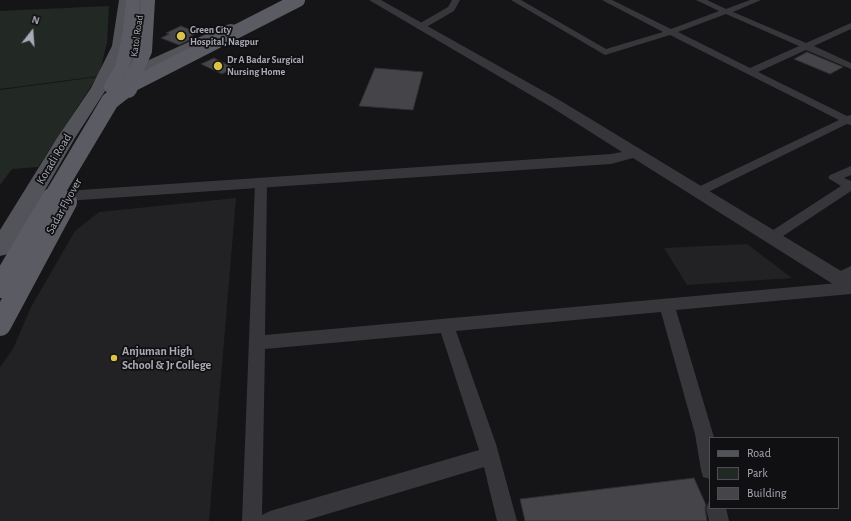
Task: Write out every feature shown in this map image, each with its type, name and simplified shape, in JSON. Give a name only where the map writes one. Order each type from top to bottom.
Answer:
[{"type":"highway","name":"Sadar Flyover","points":[[0,268],[97,97],[122,68],[130,32],[133,0]]},
{"type":"highway","name":"Sadar Flyover","points":[[0,325],[59,215],[114,118],[135,74],[144,51],[148,0]]},
{"type":"highway","name":"Sadar Flyover","points":[[97,97],[294,0]]},
{"type":"highway","name":"Sadar Flyover","points":[[0,287],[110,100],[125,89],[153,73],[298,0]]},
{"type":"main road","name":"Katol Road","points":[[108,70],[119,46],[125,0]]},
{"type":"main road","name":"Katol Road","points":[[0,309],[63,197],[125,79],[135,52],[142,0]]},
{"type":"main road","points":[[135,52],[148,57],[172,60],[286,0]]},
{"type":"main road","points":[[97,97],[125,79],[172,60],[303,0]]},
{"type":"main road","name":"Koradi Road","points":[[0,248],[66,138],[97,97],[108,70]]},
{"type":"street","points":[[374,0],[556,104],[772,237],[848,281]]},
{"type":"street","points":[[420,27],[451,9],[456,0]]},
{"type":"street","points":[[515,0],[605,52],[671,32],[757,0]]},
{"type":"street","points":[[606,0],[850,120]]},
{"type":"street","points":[[700,0],[851,66]]},
{"type":"street","points":[[750,72],[851,26]]},
{"type":"street","points":[[698,192],[850,120]]},
{"type":"street","points":[[30,198],[63,197],[611,159],[635,153]]},
{"type":"street","points":[[772,237],[850,186],[834,178],[851,170]]},
{"type":"street","points":[[252,521],[261,183]]},
{"type":"street","points":[[257,343],[667,305],[848,281]]},
{"type":"street","points":[[667,305],[704,434],[709,464]]},
{"type":"street","points":[[446,325],[490,456],[507,521]]},
{"type":"street","points":[[270,521],[490,456]]},
{"type":"street","points":[[716,509],[719,521]]},
{"type":"shaded area","name":"Anjuman High School & Jr College","points":[[236,198],[209,521],[0,521],[0,367],[13,349],[31,307],[75,231],[99,212]]},
{"type":"shaded area","points":[[747,244],[792,278],[687,285],[664,248]]},
{"type":"green space","points":[[109,6],[107,42],[99,76],[0,89],[0,11]]},
{"type":"green space","points":[[97,77],[38,167],[12,169],[0,185],[0,90]]},
{"type":"building","points":[[181,26],[198,33],[191,36],[194,38],[179,45],[161,38],[169,34],[166,33]]},
{"type":"building","points":[[807,52],[843,67],[830,74],[794,59]]},
{"type":"building","points":[[214,58],[234,68],[222,74],[201,64]]},
{"type":"building","points":[[375,68],[423,72],[413,110],[359,106]]},
{"type":"building","points":[[694,478],[706,505],[707,521],[525,521],[520,499]]},
{"type":"place","name":"Green City Hospital, Nagpur","points":[[181,36]]},
{"type":"place","name":"Dr A Badar Surgical Nursing Home","points":[[218,66]]},
{"type":"place","name":"Anjuman High School & Jr College","points":[[114,358]]}]
